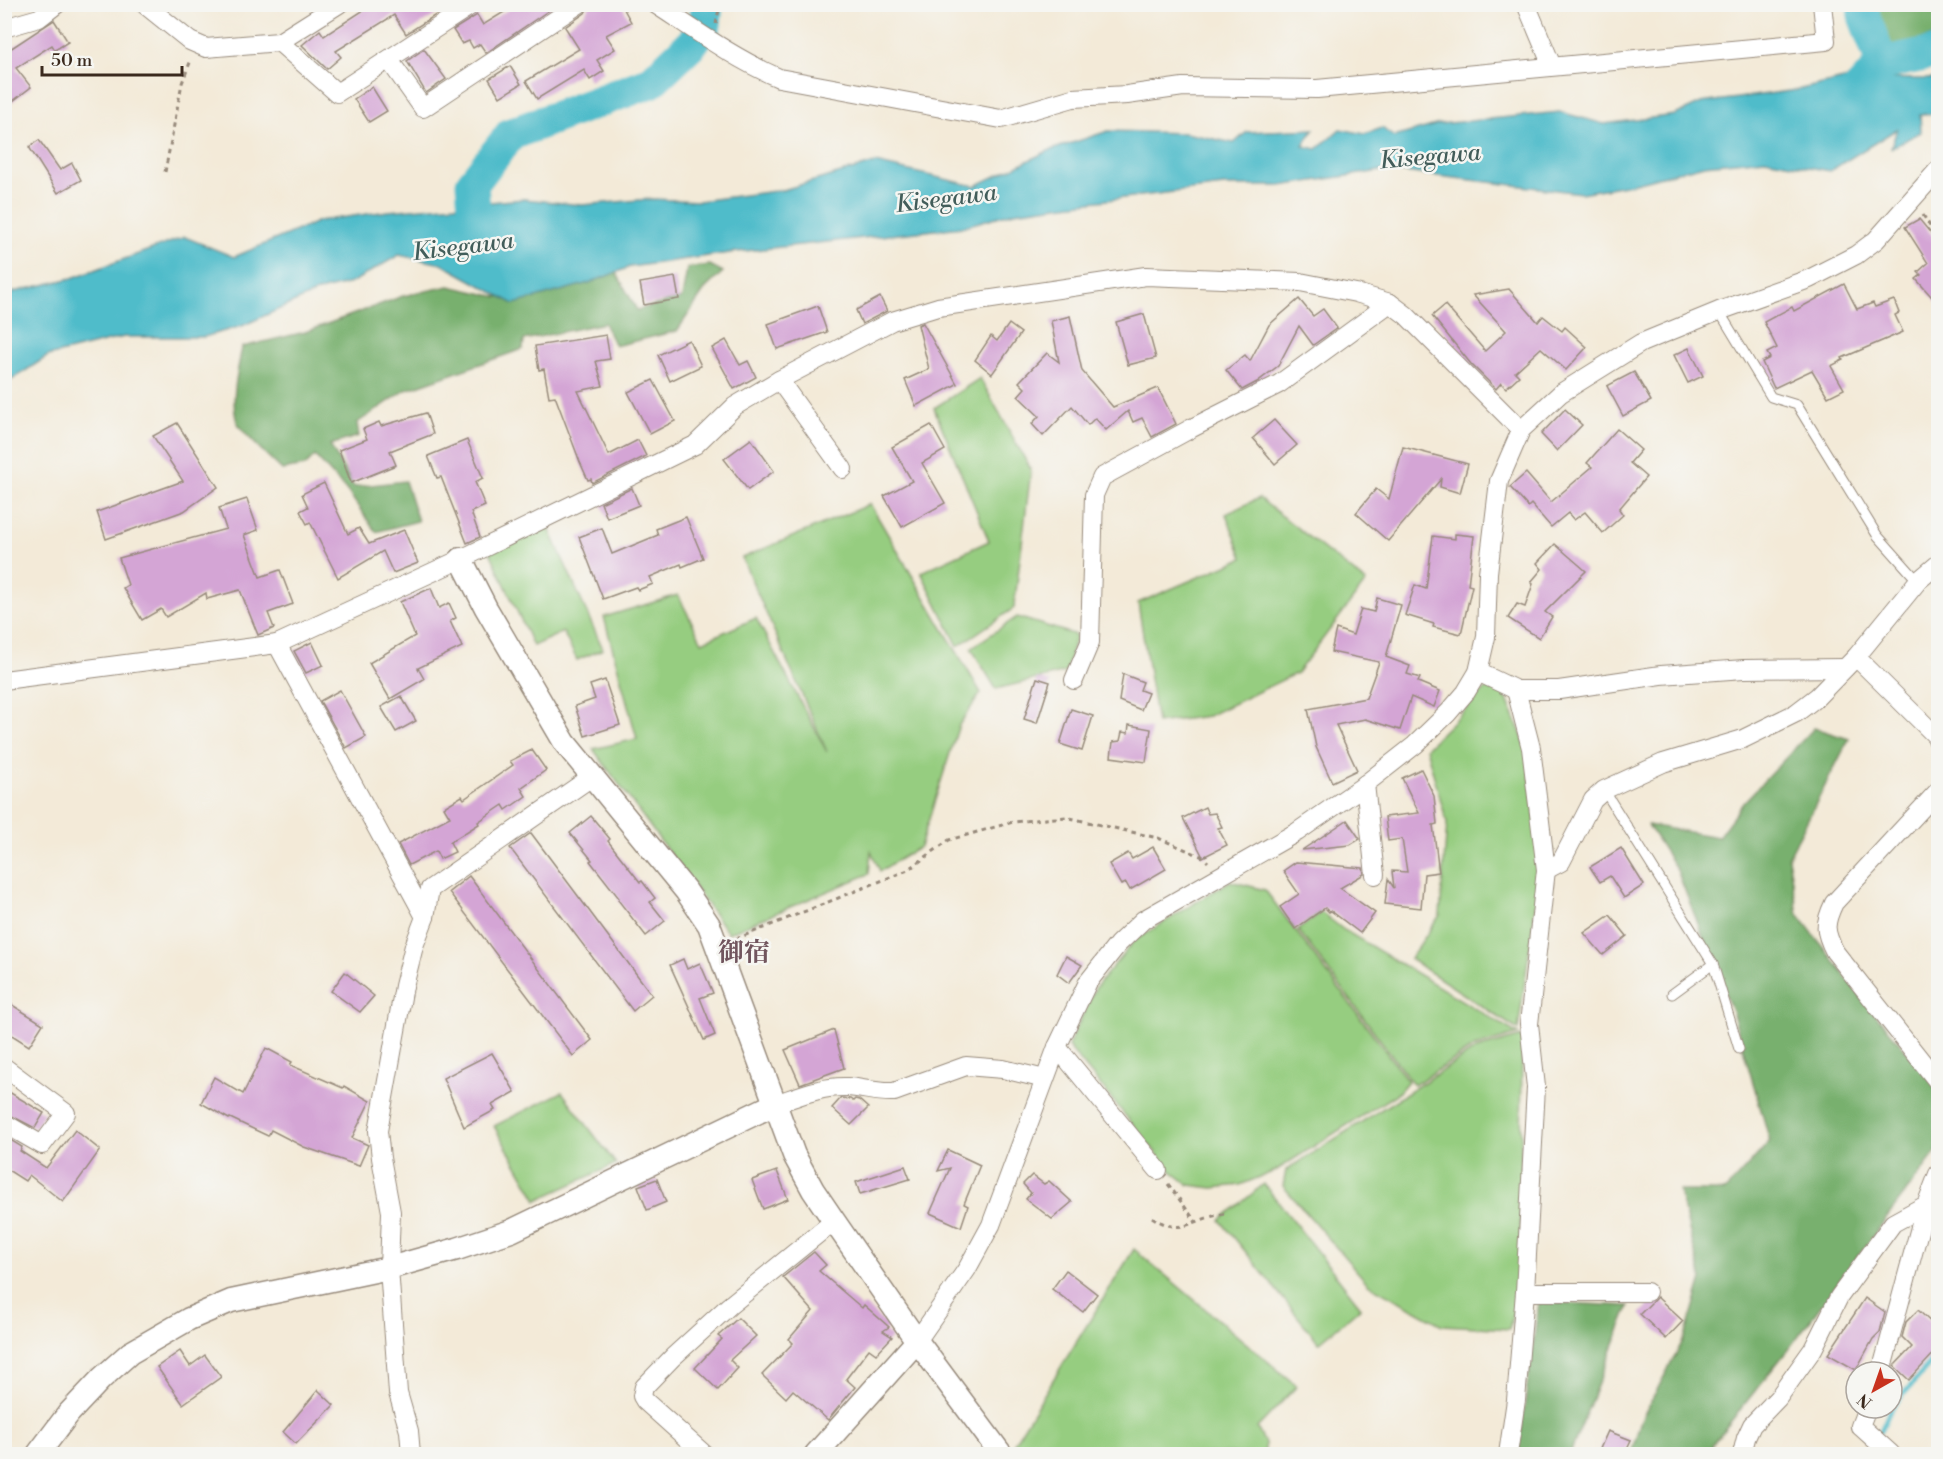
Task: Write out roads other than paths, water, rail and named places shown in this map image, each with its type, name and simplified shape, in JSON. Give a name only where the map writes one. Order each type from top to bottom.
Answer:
[{"type":"street","points":[[4,28],[39,18],[57,4]]},
{"type":"street","points":[[144,4],[190,41],[206,48],[279,42],[339,4]]},
{"type":"street","points":[[279,42],[338,93],[473,4]]},
{"type":"street","points":[[389,60],[423,108],[579,4]]},
{"type":"street","points":[[655,4],[760,70],[779,78],[1002,118],[1073,98],[1127,95],[1183,87],[1317,89],[1826,40],[1822,4]]},
{"type":"street","points":[[1526,4],[1552,66]]},
{"type":"street","points":[[816,1455],[917,1341],[967,1269],[991,1225],[1057,1047],[1088,982],[1118,945],[1143,920],[1296,832],[1415,746],[1448,713],[1478,672],[1486,637],[1488,573],[1498,482],[1521,430],[1561,393],[1641,343],[1719,311],[1809,279],[1856,255],[1876,240],[1938,170]]},
{"type":"street","points":[[4,680],[277,644],[461,559],[695,445],[735,406],[779,380],[892,321],[938,307],[1146,276],[1300,282],[1390,303],[1406,315],[1521,430]]},
{"type":"street","points":[[1074,680],[1090,642],[1094,495],[1102,477],[1279,384],[1390,303]]},
{"type":"street","points":[[779,380],[843,469]]},
{"type":"street","points":[[461,559],[486,608],[565,743],[686,891],[709,924],[794,1155],[813,1190],[917,1341],[1000,1455]]},
{"type":"street","points":[[1546,870],[1562,862],[1593,800],[1604,790],[1664,763],[1743,739],[1769,728],[1796,713],[1817,697],[1850,663],[1918,581],[1937,566]]},
{"type":"street","points":[[277,644],[425,917]]},
{"type":"street","points":[[1478,672],[1516,690],[1559,690],[1661,675],[1850,663],[1936,736],[1938,741]]},
{"type":"street","points":[[1508,1455],[1516,1400],[1525,1292],[1536,1087],[1529,1024],[1546,870],[1531,748],[1516,690]]},
{"type":"street","points":[[411,1455],[409,1431],[398,1393],[389,1268],[392,1212],[378,1131],[404,986],[414,946],[425,917],[430,889],[592,776]]},
{"type":"street","points":[[1365,783],[1375,875]]},
{"type":"street","points":[[1938,791],[1834,903],[1826,918],[1826,934],[1835,952],[1938,1082]]},
{"type":"street","points":[[1057,1047],[1158,1170]]},
{"type":"street","points":[[4,1066],[66,1113],[42,1145],[4,1123]]},
{"type":"street","points":[[38,1455],[69,1413],[102,1378],[130,1353],[189,1319],[231,1301],[389,1268],[511,1231],[775,1104],[820,1089],[848,1087],[883,1093],[894,1092],[966,1066],[1003,1069],[1045,1079]]},
{"type":"street","points":[[1884,1360],[1926,1205],[1938,1174]]},
{"type":"street","points":[[1742,1455],[1752,1425],[1778,1398],[1813,1349],[1839,1297],[1893,1223],[1926,1205]]},
{"type":"street","points":[[704,1455],[645,1401],[642,1396],[644,1387],[673,1357],[721,1314],[834,1221]]},
{"type":"street","points":[[1525,1292],[1647,1292]]},
{"type":"street","points":[[1862,1420],[1860,1426],[1891,1455]]},
{"type":"lane","points":[[1719,311],[1771,397],[1797,405],[1877,535],[1918,581]]},
{"type":"lane","points":[[1604,790],[1713,963],[1739,1049]]},
{"type":"lane","points":[[1672,994],[1713,963]]},
{"type":"water","points":[[1938,75],[1938,114],[1920,114],[1921,132],[1891,148],[1897,129],[1830,171],[1765,159],[1704,165],[1631,184],[1581,193],[1387,170],[1280,186],[1224,186],[1014,212],[962,227],[737,252],[630,267],[589,283],[514,304],[442,264],[399,255],[351,283],[319,291],[242,326],[204,337],[124,337],[48,356],[5,384],[5,299],[14,292],[72,278],[185,237],[234,257],[319,221],[388,211],[524,199],[582,205],[651,199],[699,201],[783,190],[875,163],[975,186],[1048,151],[1108,131],[1185,133],[1234,143],[1247,132],[1314,129],[1303,146],[1317,149],[1340,129],[1365,134],[1382,128],[1394,137],[1439,124],[1560,112],[1604,124],[1675,115],[1701,103],[1797,90],[1848,78],[1934,79]]},
{"type":"waterway","points":[[477,245],[472,184],[511,134],[651,82],[692,43],[705,25],[707,4]]},
{"type":"waterway","name":"Kisegawa","points":[[1863,4],[1864,16],[1882,64]]},
{"type":"waterway","name":"Kisegawa","points":[[1833,101],[1853,96],[1882,64],[1938,52]]},
{"type":"waterway","points":[[1904,1393],[1938,1355]]},
{"type":"waterway","points":[[1881,1431],[1886,1420]]},
{"type":"district","name":"御宿","points":[[744,953]]}]
